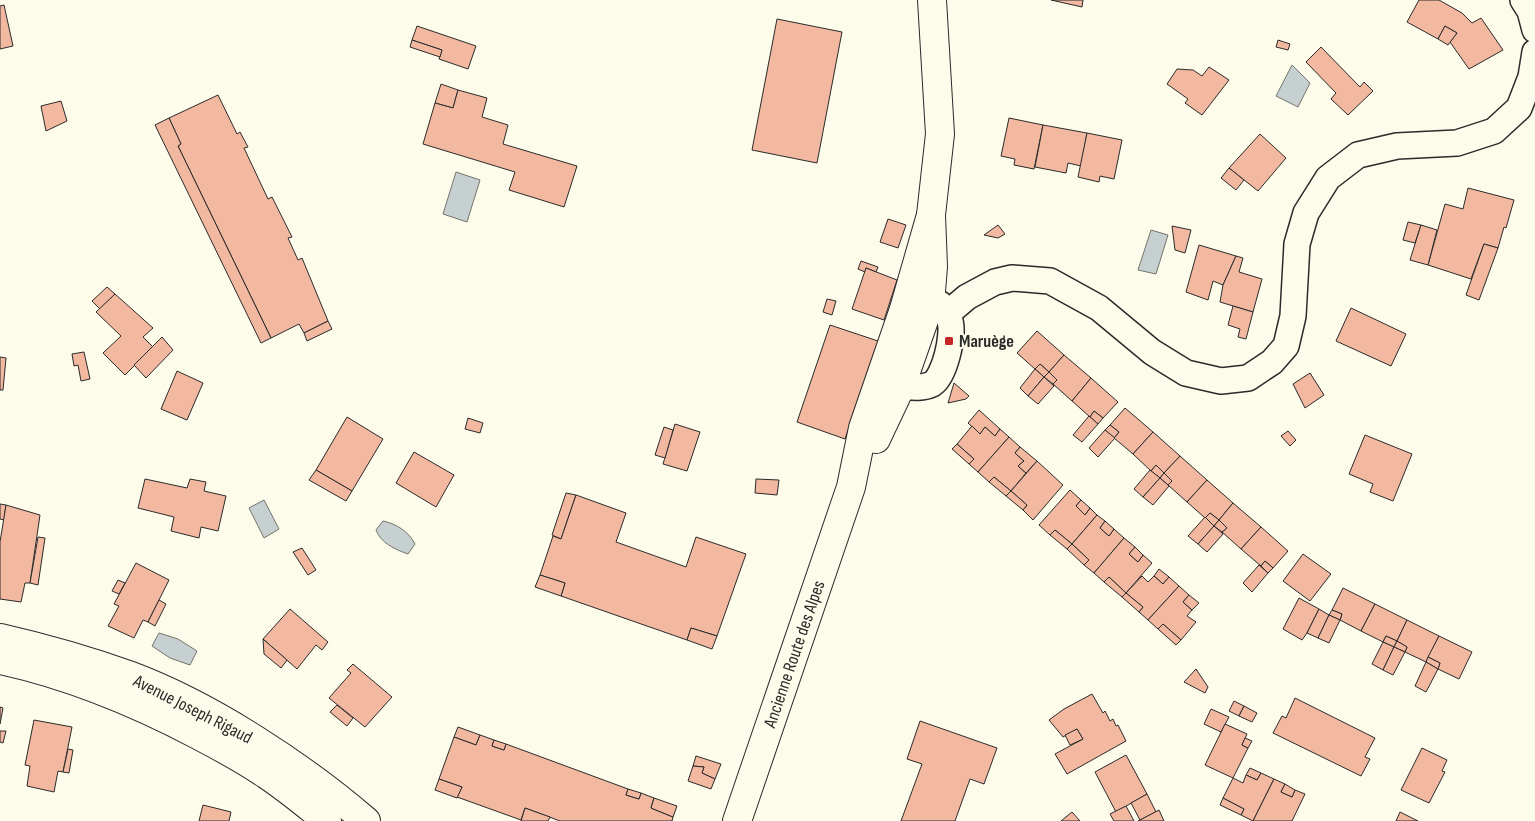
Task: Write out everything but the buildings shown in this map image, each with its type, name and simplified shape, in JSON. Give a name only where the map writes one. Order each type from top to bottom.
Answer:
[{"type":"main road","name":"Ancienne Route des Alpes","points":[[851,487],[939,308],[933,267],[932,215],[940,134],[932,0]]},
{"type":"main road","name":"Ancienne Route des Alpes","points":[[737,821],[851,487],[863,428],[904,309],[932,215]]},
{"type":"main road","name":"Avenue Joseph Rigaud","points":[[0,638],[60,653],[132,677],[174,695],[224,721],[273,752],[339,798],[366,821]]},
{"type":"main road","name":"Avenue Joseph Rigaud","points":[[0,660],[51,673],[114,694],[162,716],[267,775],[327,821]]},
{"type":"street","points":[[1522,0],[1530,11],[1535,30]]},
{"type":"street","points":[[904,309],[939,308],[967,297],[995,282],[1012,278],[1050,281],[1099,308],[1152,352],[1186,373],[1221,381],[1248,378],[1272,362],[1286,346],[1292,316],[1297,244],[1306,213],[1328,178],[1358,155],[1397,146],[1457,143],[1494,131],[1519,108],[1531,78],[1535,52]]},
{"type":"street","points":[[885,364],[901,386]]},
{"type":"shaded area","points":[[1292,65],[1310,83],[1298,107],[1276,96]]},
{"type":"shaded area","points":[[456,172],[480,180],[467,222],[443,214]]},
{"type":"shaded area","points":[[1151,230],[1168,235],[1156,274],[1138,270]]},
{"type":"shaded area","points":[[264,500],[279,529],[264,538],[249,508]]},
{"type":"shaded area","points":[[383,521],[402,529],[409,536],[415,544],[408,554],[393,548],[381,539],[376,530]]},
{"type":"shaded area","points":[[159,633],[178,639],[197,651],[190,665],[170,658],[152,646]]},
{"type":"place","name":"Maruège","points":[[949,341]]}]
